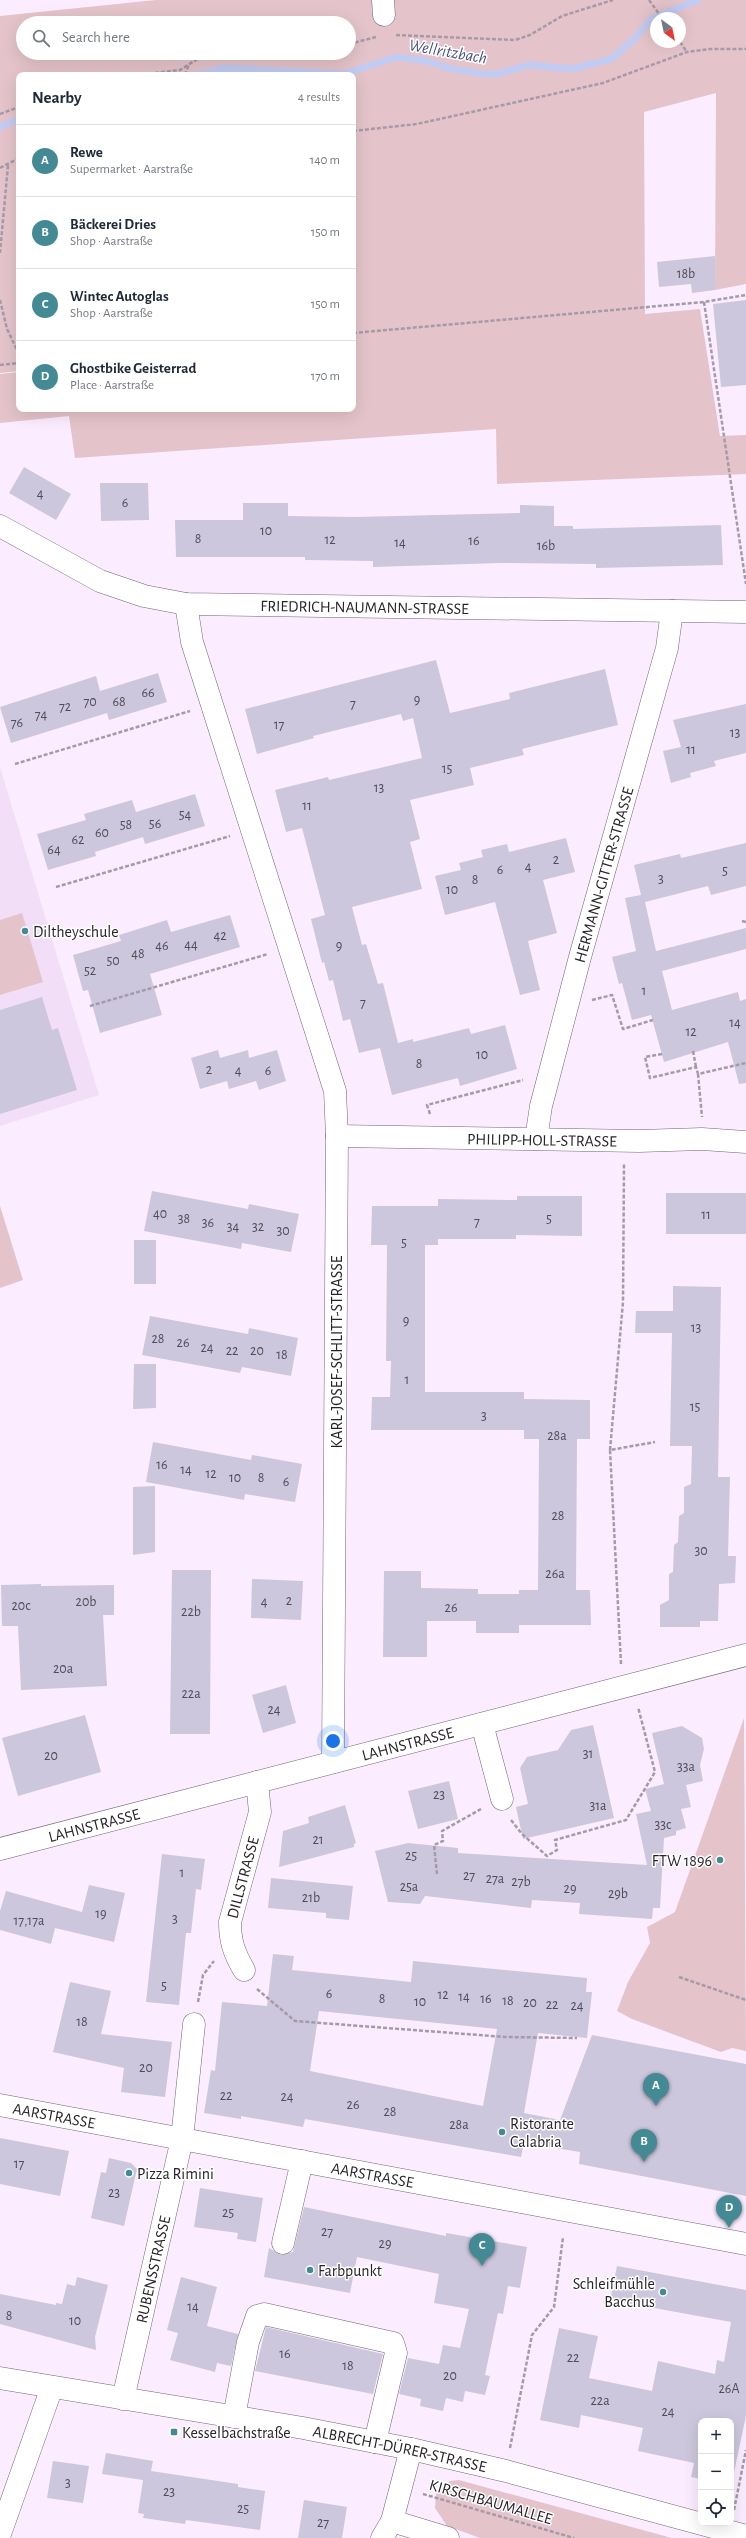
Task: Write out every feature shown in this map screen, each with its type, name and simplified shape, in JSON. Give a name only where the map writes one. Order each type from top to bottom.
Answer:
[{"type":"street","name":"FRIEDRICH-NAUMANN-STRASSE","points":[[0,526],[100,581],[144,596],[186,604],[746,612]]},
{"type":"street","name":"KARL-JOSEF-SCHLITT-STRASSE","points":[[186,604],[192,642],[335,1091],[337,1136],[333,1762]]},
{"type":"street","name":"HERMANN-GITTER-STRASSE","points":[[536,1139],[549,1074],[667,648],[672,611]]},
{"type":"street","name":"PHILIPP-HOLL-STRASSE","points":[[337,1136],[624,1140],[702,1139],[746,1142]]},
{"type":"street","name":"LAHNSTRASSE","points":[[0,1849],[746,1655]]},
{"type":"street","points":[[482,1724],[502,1798]]},
{"type":"street","name":"DILLSTRASSE","points":[[244,1970],[235,1954],[230,1939],[230,1922],[260,1812],[257,1782]]},
{"type":"street","points":[[182,2139],[194,2024]]},
{"type":"street","name":"AARSTRASSE","points":[[0,2105],[746,2244]]},
{"type":"street","name":"RUBENSSTRASSE","points":[[123,2399],[182,2139]]},
{"type":"street","points":[[283,2243],[302,2161]]},
{"type":"street","points":[[234,2417],[248,2342],[257,2316],[264,2314],[393,2343],[396,2353],[375,2442]]},
{"type":"street","name":"ALBRECHT-DÜRER-STRASSE","points":[[0,2378],[234,2417],[411,2449],[506,2471],[746,2536]]},
{"type":"street","points":[[0,2534],[52,2387]]},
{"type":"street","points":[[411,2449],[402,2488],[387,2530],[448,2538]]},
{"type":"path","points":[[394,35],[515,40],[530,35],[562,16],[613,0]]},
{"type":"path","points":[[649,0],[658,12]]},
{"type":"path","points":[[356,42],[379,36]]},
{"type":"path","points":[[684,48],[687,52]]},
{"type":"path","points":[[356,131],[417,124],[603,83],[687,52],[710,49],[746,49]]},
{"type":"path","points":[[163,72],[180,70],[194,60]]},
{"type":"path","points":[[186,72],[189,63]]},
{"type":"path","points":[[0,114],[16,108]]},
{"type":"path","points":[[0,168],[8,166],[16,160]]},
{"type":"path","points":[[0,253],[8,166]]},
{"type":"path","points":[[356,333],[704,302],[746,295]]},
{"type":"path","points":[[0,300],[7,329],[16,348]]},
{"type":"path","points":[[704,302],[746,584]]},
{"type":"path","points":[[0,365],[16,363]]},
{"type":"path","points":[[15,764],[211,704]]},
{"type":"path","points":[[56,887],[251,829]]},
{"type":"path","points":[[742,921],[746,922]]},
{"type":"path","points":[[90,1006],[290,948]]},
{"type":"path","points":[[592,1000],[612,995],[623,1029],[653,1020]]},
{"type":"path","points":[[693,1051],[701,1097]]},
{"type":"path","points":[[662,1054],[645,1057],[650,1078],[696,1067]]},
{"type":"path","points":[[698,1074],[746,1063]]},
{"type":"path","points":[[438,1137],[427,1105],[549,1074]]},
{"type":"path","points":[[621,1664],[610,1450],[623,1302],[624,1140]]},
{"type":"path","points":[[610,1450],[655,1442]]},
{"type":"path","points":[[436,1874],[434,1845],[443,1841],[442,1831],[502,1798],[509,1818],[522,1834],[547,1856],[557,1850],[555,1840],[626,1820],[655,1772],[632,1685]]},
{"type":"path","points":[[244,1970],[257,1989],[295,2021],[505,2037],[577,2038]]},
{"type":"path","points":[[194,2024],[203,1975]]},
{"type":"path","points":[[679,1977],[746,2000]]},
{"type":"path","points":[[506,2471],[532,2335],[554,2307],[563,2237]]},
{"type":"path","points":[[734,2506],[746,2450]]},
{"type":"path","name":"KIRSCHBAUMALLEE","points":[[402,2488],[574,2538]]},
{"type":"shaded area","points":[[156,0],[746,0],[746,284],[715,290],[716,93],[644,112],[645,314],[700,309],[720,436],[746,435],[746,474],[497,484],[496,429],[75,458],[69,416],[0,423],[0,374],[16,372],[16,412],[356,412],[356,72],[16,72],[16,371],[0,373],[0,16]]},
{"type":"shaded area","name":"Diltheyschule","points":[[0,767],[99,1095],[0,1126]]},
{"type":"shaded area","points":[[22,913],[43,982],[0,995],[0,920]]},
{"type":"shaded area","points":[[0,1206],[23,1280],[0,1288]]},
{"type":"shaded area","name":"FTW 1896","points":[[744,1718],[746,2051],[732,2048],[721,2052],[632,2019],[617,2011],[628,1982],[650,1943],[647,1927],[675,1912]]},
{"type":"shaded area","points":[[459,2480],[672,2538],[480,2538],[447,2526],[435,2508],[436,2494],[450,2481]]},
{"type":"building","points":[[715,256],[715,290],[692,293],[691,284],[659,287],[657,262]]},
{"type":"building","points":[[746,300],[746,385],[721,387],[713,304]]},
{"type":"building","points":[[24,467],[71,494],[56,520],[9,493]]},
{"type":"building","points":[[100,483],[148,483],[149,520],[101,521]]},
{"type":"building","points":[[243,503],[288,503],[288,516],[355,517],[520,513],[520,505],[554,506],[554,526],[573,526],[573,529],[721,525],[723,565],[596,568],[596,564],[500,563],[373,567],[373,561],[305,560],[305,557],[176,557],[175,520],[243,520]]},
{"type":"building","points":[[436,660],[450,713],[510,699],[509,693],[605,669],[618,725],[522,749],[524,755],[470,768],[474,785],[410,800],[420,839],[410,842],[422,889],[352,907],[362,945],[366,944],[378,984],[383,983],[398,1043],[413,1039],[413,1042],[469,1028],[471,1034],[505,1025],[517,1069],[460,1086],[458,1078],[392,1095],[380,1048],[359,1053],[350,1019],[343,1021],[333,980],[329,981],[324,962],[322,963],[311,919],[325,915],[302,828],[286,832],[275,790],[328,777],[329,780],[422,758],[413,718],[403,721],[401,714],[313,736],[314,738],[257,754],[245,709]]},
{"type":"building","points":[[158,673],[167,702],[109,720],[107,713],[11,743],[0,707],[96,676],[100,691]]},
{"type":"building","points":[[746,704],[746,753],[714,761],[716,766],[690,773],[691,777],[671,783],[663,751],[681,747],[673,720]]},
{"type":"building","points":[[195,794],[205,826],[145,844],[143,837],[95,852],[96,856],[48,870],[37,834],[86,820],[84,814],[132,800],[136,812]]},
{"type":"building","points":[[566,838],[575,872],[543,880],[557,933],[528,941],[540,990],[520,995],[495,902],[445,915],[435,876],[461,870],[459,863],[483,857],[481,850],[507,844],[509,852]]},
{"type":"building","points":[[746,843],[746,886],[711,895],[708,886],[645,902],[656,951],[746,928],[746,949],[662,971],[672,1010],[738,992],[740,1001],[746,999],[746,1083],[739,1084],[728,1042],[664,1062],[651,1015],[632,1020],[622,983],[619,984],[612,957],[636,951],[625,898],[641,895],[634,865],[680,854],[681,858]]},
{"type":"building","points":[[230,915],[240,947],[150,974],[162,1015],[100,1033],[88,990],[83,991],[73,955],[121,941],[119,935],[167,920],[171,932]]},
{"type":"building","points":[[42,997],[52,1030],[58,1028],[77,1090],[0,1114],[0,1010]]},
{"type":"building","points":[[218,1050],[220,1058],[248,1050],[249,1058],[277,1050],[286,1081],[259,1090],[256,1081],[229,1089],[227,1081],[200,1089],[191,1058]]},
{"type":"building","points":[[152,1191],[248,1209],[249,1204],[299,1214],[291,1252],[242,1243],[241,1249],[144,1231]]},
{"type":"building","points":[[666,1193],[746,1193],[746,1234],[666,1234]]},
{"type":"building","points":[[517,1196],[582,1196],[582,1236],[516,1235],[516,1239],[438,1239],[438,1245],[425,1245],[425,1392],[524,1392],[524,1399],[590,1400],[590,1439],[577,1439],[576,1590],[590,1590],[591,1625],[519,1625],[519,1633],[476,1633],[476,1621],[427,1621],[427,1657],[383,1657],[384,1571],[421,1571],[421,1588],[478,1589],[478,1594],[519,1594],[519,1590],[538,1590],[539,1439],[524,1439],[524,1430],[371,1430],[372,1397],[390,1397],[391,1361],[386,1361],[387,1245],[371,1245],[372,1206],[438,1206],[438,1199],[517,1200]]},
{"type":"building","points":[[134,1240],[156,1240],[156,1284],[134,1284]]},
{"type":"building","points":[[673,1286],[721,1287],[718,1477],[730,1477],[728,1556],[736,1556],[735,1583],[719,1584],[718,1621],[700,1621],[700,1627],[660,1627],[660,1605],[669,1600],[669,1574],[673,1572],[674,1545],[678,1542],[679,1516],[684,1513],[684,1487],[691,1484],[692,1446],[670,1446],[672,1333],[635,1333],[636,1311],[673,1311]]},
{"type":"building","points":[[150,1316],[248,1334],[249,1328],[298,1338],[291,1376],[242,1367],[240,1373],[142,1355]]},
{"type":"building","points":[[134,1364],[156,1364],[156,1408],[133,1409]]},
{"type":"building","points":[[153,1442],[251,1460],[252,1455],[302,1464],[295,1502],[245,1494],[244,1500],[146,1482]]},
{"type":"building","points":[[155,1486],[155,1552],[133,1555],[133,1487]]},
{"type":"building","points":[[172,1570],[211,1570],[210,1734],[170,1734]]},
{"type":"building","points":[[252,1579],[303,1581],[301,1620],[251,1618]]},
{"type":"building","points":[[41,1584],[41,1586],[114,1585],[114,1615],[103,1615],[107,1686],[21,1690],[18,1626],[2,1626],[1,1585]]},
{"type":"building","points":[[286,1685],[296,1723],[263,1733],[252,1695]]},
{"type":"building","points":[[85,1715],[101,1772],[18,1796],[2,1738]]},
{"type":"building","points":[[593,1725],[614,1818],[523,1839],[516,1807],[528,1804],[520,1768],[527,1757],[558,1750],[571,1730]]},
{"type":"building","points":[[682,1726],[702,1738],[704,1749],[700,1765],[703,1781],[686,1785],[691,1807],[681,1809],[686,1828],[676,1831],[676,1835],[664,1838],[660,1908],[653,1908],[652,1919],[579,1914],[580,1903],[532,1900],[531,1908],[425,1896],[420,1904],[388,1902],[375,1851],[408,1843],[458,1848],[458,1853],[647,1865],[636,1814],[651,1811],[645,1789],[664,1784],[652,1733]]},
{"type":"building","points":[[449,1781],[458,1819],[418,1829],[408,1791]]},
{"type":"building","points":[[345,1805],[356,1843],[354,1844],[354,1847],[279,1867],[283,1831],[309,1823],[308,1817]]},
{"type":"building","points":[[162,1854],[205,1859],[201,1890],[196,1889],[191,1933],[186,1933],[179,2005],[146,2002]]},
{"type":"building","points":[[271,1878],[353,1886],[349,1920],[326,1918],[326,1913],[268,1908]]},
{"type":"building","points":[[89,1885],[125,1893],[114,1942],[55,1928],[51,1944],[0,1930],[0,1911],[6,1891],[82,1912]]},
{"type":"building","points":[[273,1954],[294,1956],[292,1970],[411,1982],[413,1961],[587,1978],[586,1992],[592,1992],[587,2038],[538,2033],[524,2113],[560,2120],[592,2035],[746,2064],[746,2196],[579,2164],[580,2152],[524,2143],[521,2157],[305,2119],[303,2127],[241,2116],[241,2119],[204,2113],[211,2070],[215,2071],[222,2002],[267,2006]],"holes":[[[319,2011],[497,2029],[483,2106],[310,2071]]]},
{"type":"building","points":[[70,1982],[111,1991],[101,2034],[172,2042],[165,2097],[121,2092],[124,2068],[53,2052]]},
{"type":"building","points":[[0,2138],[69,2151],[60,2196],[0,2184]]},
{"type":"building","points":[[109,2158],[131,2163],[137,2169],[124,2226],[91,2218],[101,2172],[106,2173]]},
{"type":"building","points":[[200,2188],[263,2198],[256,2242],[237,2239],[238,2233],[194,2227]]},
{"type":"building","points":[[304,2207],[446,2236],[446,2233],[527,2247],[520,2288],[508,2286],[503,2314],[498,2313],[485,2375],[490,2376],[485,2395],[465,2391],[463,2402],[446,2398],[443,2411],[420,2406],[421,2399],[399,2394],[408,2358],[439,2364],[443,2345],[460,2348],[469,2309],[434,2303],[439,2274],[357,2257],[350,2293],[264,2277],[269,2248],[281,2255],[293,2252]]},
{"type":"building","points":[[617,2266],[746,2290],[746,2416],[734,2472],[734,2418],[698,2418],[698,2478],[691,2477],[694,2463],[638,2451],[643,2428],[581,2415],[579,2428],[540,2420],[559,2328],[598,2336],[589,2378],[652,2391],[658,2361],[715,2374],[717,2360],[724,2362],[731,2322],[610,2300]]},
{"type":"building","points":[[77,2277],[108,2285],[95,2337],[96,2350],[0,2324],[0,2294],[56,2305],[56,2303],[62,2304],[67,2284],[75,2286]]},
{"type":"building","points":[[181,2277],[217,2287],[207,2326],[238,2334],[231,2366],[217,2363],[215,2372],[170,2360],[178,2333],[167,2330]]},
{"type":"building","points":[[266,2327],[383,2354],[373,2394],[255,2371]]},
{"type":"building","points":[[106,2453],[153,2461],[151,2471],[238,2484],[238,2487],[265,2491],[260,2530],[186,2520],[185,2524],[143,2518],[144,2514],[138,2513],[143,2480],[102,2474]]},
{"type":"building","points":[[53,2461],[89,2466],[83,2503],[47,2498]]},
{"type":"building","points":[[304,2500],[347,2507],[342,2538],[298,2538]]},
{"type":"waterway","name":"Wellritzbach","points":[[350,72],[396,57],[427,61],[452,69],[485,74],[498,74],[528,65],[572,69],[611,59],[635,38],[651,19],[698,0]]},
{"type":"waterway","name":"Wellritzbach","points":[[209,72],[224,68],[304,72]]},
{"type":"waterway","name":"Wellritzbach","points":[[0,127],[16,120]]},
{"type":"place","name":"Diltheyschule","points":[[25,931]]},
{"type":"place","name":"FTW 1896","points":[[720,1860]]},
{"type":"place","name":"Rewe","points":[[656,2106]]},
{"type":"place","name":"Ristorante Calabria","points":[[502,2132]]},
{"type":"place","name":"Bäckerei Dries","points":[[644,2162]]},
{"type":"place","name":"Pizza Rimini","points":[[129,2173]]},
{"type":"place","name":"Ghostbike Geisterrad","points":[[729,2228]]},
{"type":"place","name":"Wintec Autoglas","points":[[482,2266]]},
{"type":"place","name":"Farbpunkt","points":[[310,2270]]},
{"type":"place","name":"Schleifmühle Bacchus","points":[[663,2292]]},
{"type":"place","name":"Kesselbachstraße","points":[[174,2432]]}]
